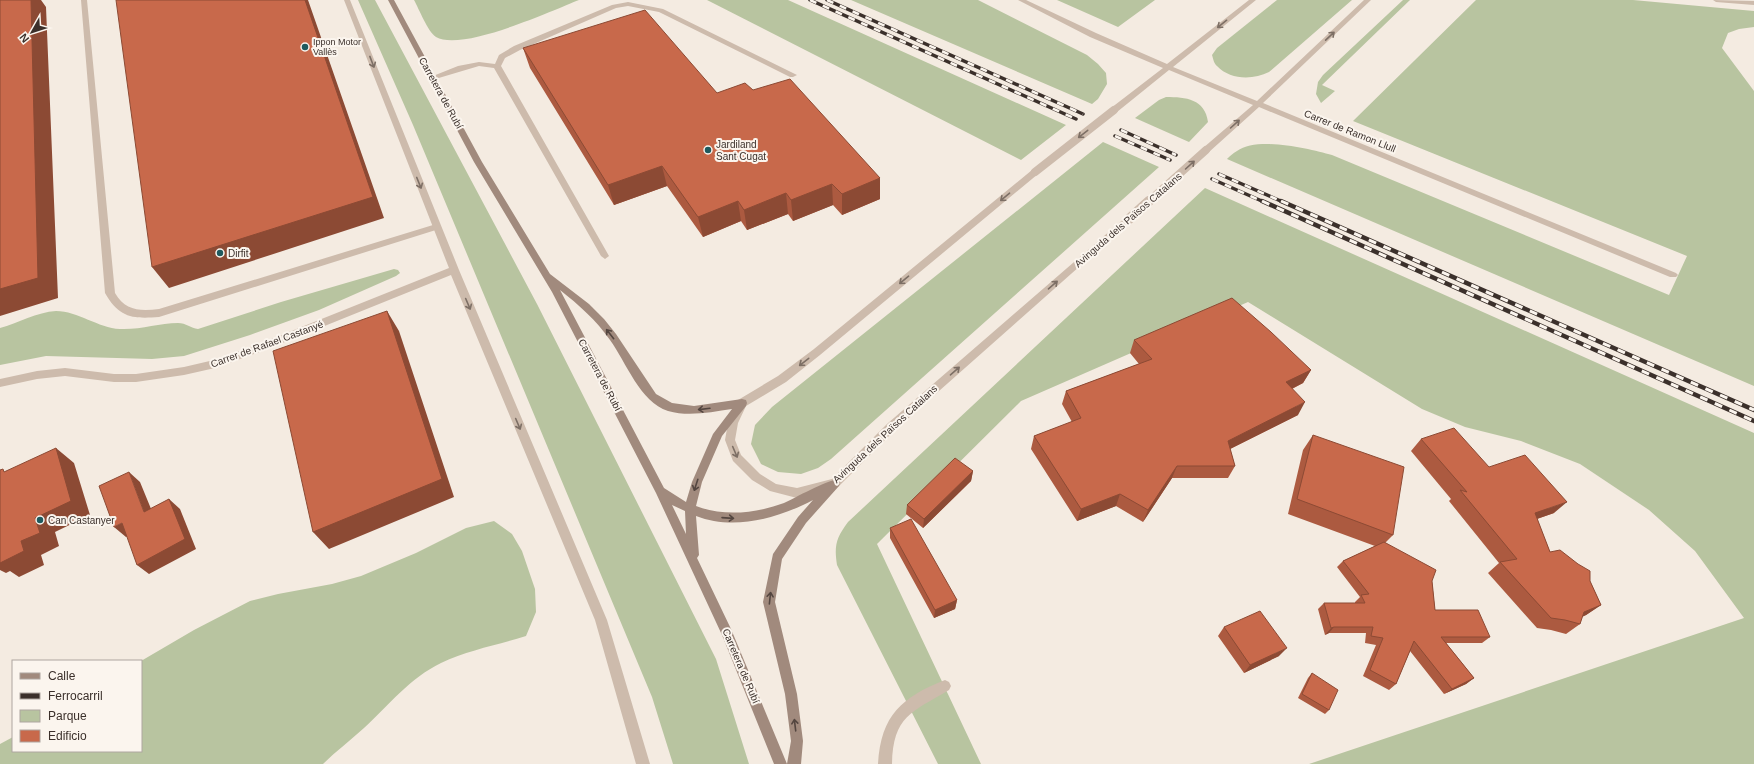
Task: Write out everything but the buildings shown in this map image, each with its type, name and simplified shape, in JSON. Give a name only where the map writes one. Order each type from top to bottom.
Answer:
[{"type":"main road","name":"Carretera de Rubí","points":[[391,0],[478,162],[545,273],[660,491],[728,633],[781,764]]},
{"type":"main road","points":[[545,273],[586,306],[601,322],[613,337],[652,397],[670,407],[694,410],[742,403]]},
{"type":"main road","points":[[693,561],[690,510],[692,497],[703,466],[718,434],[742,403]]},
{"type":"main road","points":[[660,491],[690,510],[731,519],[770,513],[808,498],[835,483]]},
{"type":"main road","points":[[794,764],[797,741],[791,694],[769,602],[777,558],[802,520],[835,483]]},
{"type":"street","points":[[84,0],[110,293],[115,303],[124,311],[140,314],[159,313],[436,227]]},
{"type":"street","points":[[347,0],[436,227],[601,620],[643,764]]},
{"type":"street","name":"Carrer de Ramon Llull","points":[[1021,0],[1093,35],[1168,67],[1673,276]]},
{"type":"street","points":[[742,403],[782,379],[817,352],[1035,172],[1253,0]]},
{"type":"street","name":"Avinguda dels Països Catalans","points":[[742,403],[733,423],[730,440],[737,458],[756,477],[774,488],[797,493],[835,483],[902,417],[1258,104],[1368,0]]},
{"type":"street","points":[[1716,0],[1754,3]]},
{"type":"street","points":[[497,66],[502,57],[517,48],[614,6],[628,4],[661,10],[793,75]]},
{"type":"street","points":[[432,78],[461,68],[479,64],[497,66]]},
{"type":"street","points":[[497,66],[605,256]]},
{"type":"street","name":"Carrer de Rafael Castanyé","points":[[0,382],[37,375],[65,372],[114,378],[136,378],[184,371],[215,364],[262,348],[454,270]]},
{"type":"street","points":[[885,764],[885,753],[891,733],[899,715],[912,705],[944,686]]},
{"type":"green space","points":[[358,0],[375,0],[537,304],[716,659],[749,764],[673,764],[652,697],[413,125]]},
{"type":"green space","points":[[414,0],[579,0],[485,35],[465,39],[448,40],[436,37],[433,34]]},
{"type":"green space","points":[[707,0],[788,0],[1066,125],[1021,160]]},
{"type":"green space","points":[[851,0],[978,0],[1087,55],[1106,73],[1107,84],[1098,99],[1092,104]]},
{"type":"green space","points":[[1057,0],[1155,0],[1118,27]]},
{"type":"green space","points":[[1277,0],[1352,0],[1269,72],[1263,75],[1242,77],[1222,71],[1215,64],[1212,55],[1217,48]]},
{"type":"green space","points":[[1403,0],[1410,0],[1322,85],[1335,91],[1321,103],[1316,94],[1318,82],[1323,75]]},
{"type":"green space","points":[[1476,0],[1633,0],[1754,11],[1754,27],[1739,29],[1728,33],[1722,48],[1754,91],[1754,386],[1227,159],[1234,153],[1246,147],[1257,144],[1284,145],[1332,155],[1669,295],[1687,256],[1353,121]]},
{"type":"green space","points":[[1166,97],[1187,99],[1199,104],[1203,108],[1208,122],[1189,142],[1135,118],[1159,100]]},
{"type":"green space","points":[[1103,142],[1159,167],[831,459],[818,468],[801,474],[778,472],[761,464],[751,444],[755,425],[772,407]]},
{"type":"green space","points":[[1205,188],[1754,433],[1754,764],[1309,764],[1744,618],[1695,551],[1649,510],[1580,464],[1521,441],[1465,427],[1422,409],[1248,302],[1021,401],[877,544],[981,764],[938,764],[837,565],[836,547],[838,538],[848,522]]},
{"type":"green space","points":[[394,269],[398,270],[400,273],[319,310],[250,335],[184,356],[152,359],[46,356],[0,365],[0,328],[42,313],[56,311],[64,312],[80,316],[104,326],[120,329],[178,323],[198,329],[281,302]]},
{"type":"green space","points":[[494,521],[512,534],[522,551],[535,589],[536,612],[526,636],[451,658],[430,669],[400,692],[364,728],[323,764],[0,764],[0,744],[12,738],[12,752],[142,752],[142,660],[194,630],[250,601],[332,584],[361,576],[416,553],[466,528]]},
{"type":"railway","points":[[810,0],[1076,119]]},
{"type":"railway","points":[[827,0],[1083,114]]},
{"type":"railway","points":[[1121,130],[1176,155]]},
{"type":"railway","points":[[1115,136],[1170,160]]},
{"type":"railway","points":[[1219,174],[1283,202]]},
{"type":"railway","points":[[1212,179],[1264,202]]},
{"type":"railway","points":[[1262,201],[1754,421]]},
{"type":"railway","points":[[1281,201],[1754,410]]},
{"type":"place","name":"Ippon Motor Vallès","points":[[305,47]]},
{"type":"place","name":"Jardiland Sant Cugat","points":[[708,150]]},
{"type":"place","name":"Dirfit","points":[[220,253]]},
{"type":"place","name":"Can Castanyer","points":[[40,520]]}]
